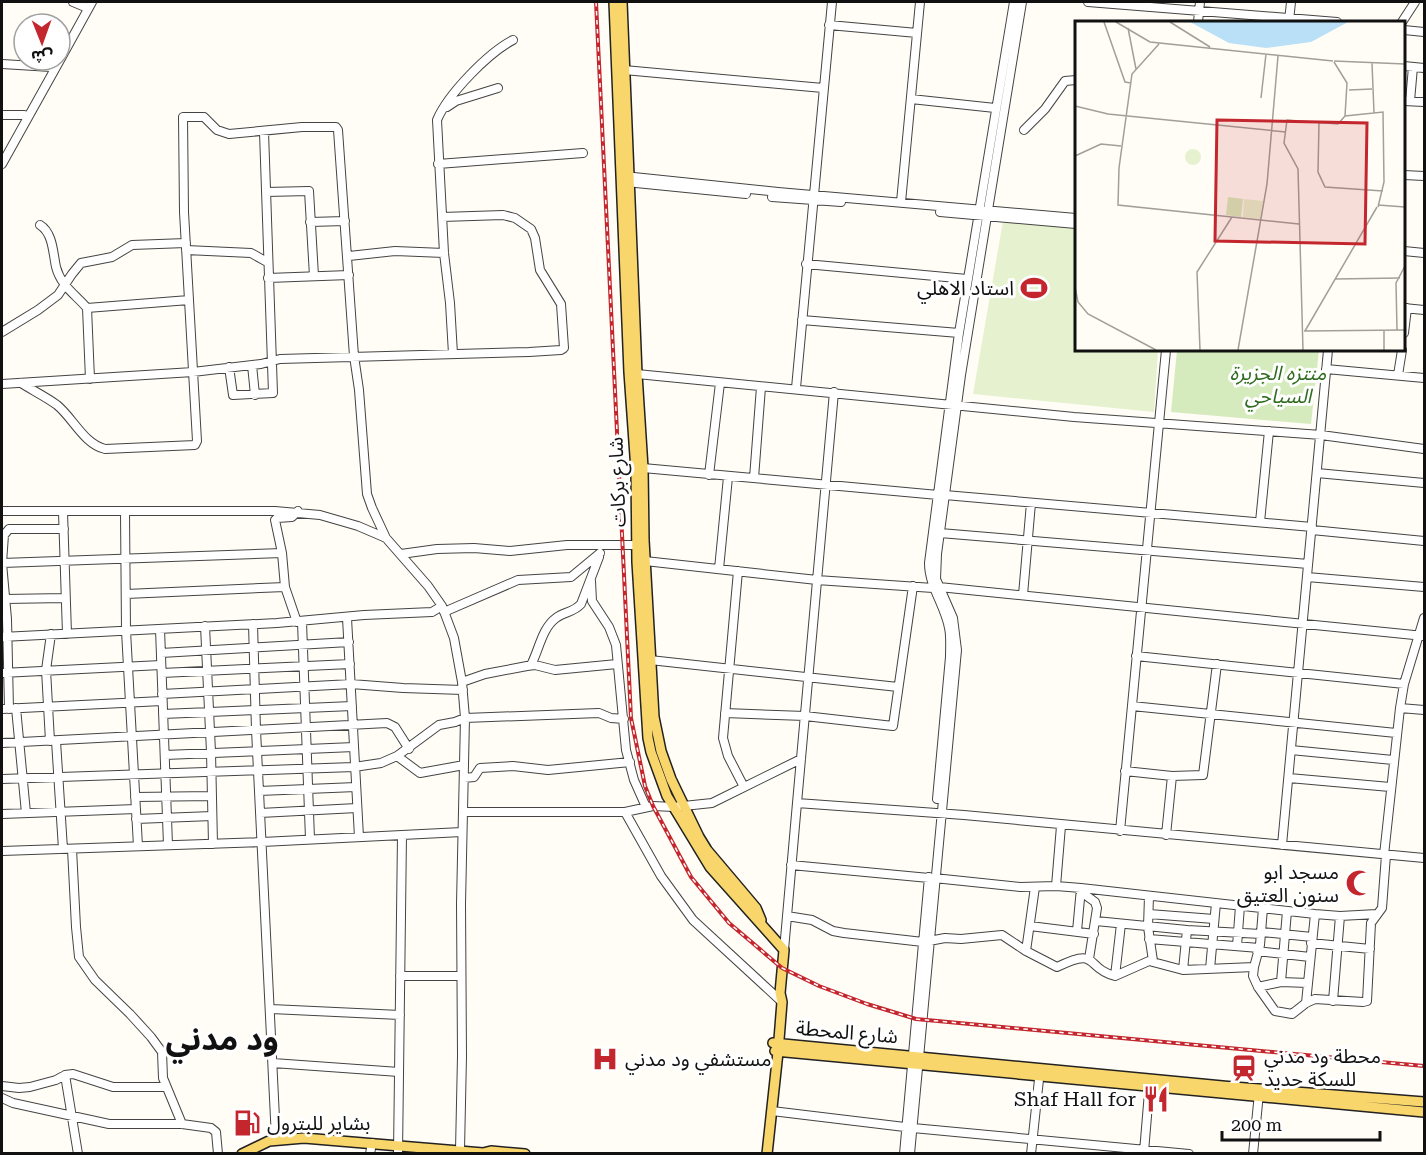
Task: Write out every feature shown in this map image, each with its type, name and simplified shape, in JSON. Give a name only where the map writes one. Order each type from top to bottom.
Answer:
[{"type":"main road","name":"شارع بركات","points":[[614,2],[643,468],[645,561],[656,731],[680,807],[710,867],[722,884],[784,950]]},
{"type":"main road","name":"شارع بركات","points":[[622,2],[629,372],[636,470],[637,545],[645,704],[648,738],[662,783],[680,807]]},
{"type":"main road","points":[[767,1154],[784,950]]},
{"type":"main road","points":[[761,1154],[776,1047]]},
{"type":"main road","name":"شارع المحطة","points":[[776,1047],[1259,1093]]},
{"type":"main road","points":[[1259,1093],[1425,1102]]},
{"type":"main road","points":[[1259,1093],[1425,1112]]},
{"type":"main road","points":[[242,1154],[258,1144],[276,1139],[321,1138],[372,1143],[398,1149],[525,1154]]},
{"type":"street","points":[[72,32],[88,3],[73,2]]},
{"type":"street","points":[[796,388],[832,2]]},
{"type":"street","points":[[901,202],[920,2]]},
{"type":"street","points":[[904,1154],[909,1127],[938,813],[957,650],[953,618],[929,575],[929,563],[941,495],[995,108],[1014,2]]},
{"type":"street","points":[[953,405],[959,333],[967,279],[1022,2]]},
{"type":"street","points":[[1088,2],[1199,6],[1289,20],[1313,21]]},
{"type":"street","points":[[1289,20],[1291,2]]},
{"type":"street","points":[[1403,21],[1415,2]]},
{"type":"street","points":[[1198,21],[1199,6]]},
{"type":"street","points":[[829,25],[917,33]]},
{"type":"street","points":[[1405,30],[1425,32]]},
{"type":"street","points":[[453,354],[444,253],[437,120],[467,77],[503,45],[513,40]]},
{"type":"street","points":[[1405,66],[1425,68]]},
{"type":"street","points":[[1413,67],[1407,101],[1425,102]]},
{"type":"street","points":[[624,70],[823,88]]},
{"type":"street","points":[[2,155],[48,72]]},
{"type":"street","points":[[2,164],[53,72]]},
{"type":"street","points":[[1024,130],[1045,109],[1065,81],[1075,80]]},
{"type":"street","points":[[443,110],[456,101],[498,88]]},
{"type":"street","points":[[910,99],[995,108]]},
{"type":"street","points":[[2,115],[24,115]]},
{"type":"street","points":[[21,383],[56,404],[91,442],[99,447],[105,449],[191,447],[195,445],[197,441],[186,246],[183,117],[204,117],[223,133],[264,132],[302,127],[336,127],[349,256],[354,356],[359,390],[367,495],[386,538],[422,579],[443,609],[454,638],[463,686],[465,718],[460,1150]]},
{"type":"street","points":[[229,367],[233,395],[273,393],[264,132]]},
{"type":"street","points":[[438,164],[582,153]]},
{"type":"street","points":[[1405,175],[1425,176]]},
{"type":"street","points":[[625,179],[812,198],[1075,218]]},
{"type":"street","points":[[266,192],[309,191],[314,276]]},
{"type":"street","points":[[812,198],[901,202],[1075,224]]},
{"type":"street","points":[[2,384],[193,372],[252,365],[272,360],[561,350],[564,344],[561,304],[540,270],[535,238],[531,229],[515,218],[503,215],[442,217]]},
{"type":"street","points":[[310,222],[345,222]]},
{"type":"street","points":[[40,225],[49,234],[57,270],[65,287],[87,308],[90,379]]},
{"type":"street","points":[[2,332],[48,303],[65,287],[81,263],[112,258],[132,246],[186,246],[251,253],[267,262]]},
{"type":"street","points":[[1405,246],[1425,248]]},
{"type":"street","points":[[349,256],[395,251],[444,253]]},
{"type":"street","points":[[1405,251],[1425,254]]},
{"type":"street","points":[[806,264],[967,279]]},
{"type":"street","points":[[268,278],[349,275]]},
{"type":"street","points":[[87,308],[189,300]]},
{"type":"street","points":[[1405,308],[1425,310]]},
{"type":"street","points":[[802,320],[959,333]]},
{"type":"street","points":[[1120,831],[1166,351]]},
{"type":"street","points":[[1282,845],[1328,351]]},
{"type":"street","points":[[1398,375],[1401,351]]},
{"type":"street","points":[[252,365],[255,395]]},
{"type":"street","points":[[1326,369],[1425,378]]},
{"type":"street","points":[[637,374],[953,405],[1321,435],[1425,448]]},
{"type":"street","points":[[709,475],[720,383]]},
{"type":"street","points":[[754,478],[761,387]]},
{"type":"street","points":[[784,950],[834,392]]},
{"type":"street","points":[[1260,522],[1269,431]]},
{"type":"street","points":[[643,468],[1260,522],[1425,540]]},
{"type":"street","points":[[1317,473],[1425,483]]},
{"type":"street","points":[[718,569],[728,477]]},
{"type":"street","points":[[936,587],[941,495]]},
{"type":"street","points":[[1023,595],[1031,503]]},
{"type":"street","points":[[2,511],[298,512],[338,519],[386,538]]},
{"type":"street","points":[[63,512],[67,634]]},
{"type":"street","points":[[125,512],[126,631],[138,846]]},
{"type":"street","points":[[298,512],[292,517],[276,519],[285,587],[299,622],[303,645],[310,839]]},
{"type":"street","points":[[26,813],[19,742],[9,709],[5,673],[2,540],[9,529],[63,529]]},
{"type":"street","points":[[940,533],[1308,564]]},
{"type":"street","points":[[401,554],[456,548],[510,551],[567,545],[603,550],[637,545]]},
{"type":"street","points":[[531,665],[548,626],[558,616],[577,609],[581,604],[603,550]]},
{"type":"street","points":[[4,637],[299,622],[432,612],[518,580],[571,577],[603,550]]},
{"type":"street","points":[[2,563],[282,553]]},
{"type":"street","points":[[645,561],[817,580],[1023,595],[1422,636]]},
{"type":"street","points":[[738,571],[728,668],[724,747],[744,788]]},
{"type":"street","points":[[1307,577],[1425,587]]},
{"type":"street","points":[[591,581],[592,601],[614,637],[625,746],[634,780],[646,807]]},
{"type":"street","points":[[725,713],[805,716],[893,726],[913,586]]},
{"type":"street","points":[[126,594],[285,587]]},
{"type":"street","points":[[5,599],[66,598]]},
{"type":"street","points":[[347,618],[359,837]]},
{"type":"street","points":[[1263,908],[1262,933],[1253,976],[1271,1007],[1281,1013],[1292,1014],[1306,1003],[1316,999],[1367,1001],[1371,923],[1382,908],[1396,733],[1404,684],[1422,636],[1425,618]]},
{"type":"street","points":[[253,624],[255,710],[276,1139]]},
{"type":"street","points":[[205,626],[213,844]]},
{"type":"street","points":[[160,629],[168,845]]},
{"type":"street","points":[[51,634],[46,670],[48,707],[58,776],[63,849]]},
{"type":"street","points":[[161,652],[349,642]]},
{"type":"street","points":[[1136,656],[1404,684]]},
{"type":"street","points":[[650,660],[898,687]]},
{"type":"street","points":[[5,673],[129,667],[207,672],[350,664]]},
{"type":"street","points":[[9,709],[130,703],[208,692],[351,684],[403,688],[463,686],[485,674],[531,665],[555,670],[617,664]]},
{"type":"street","points":[[1125,771],[1172,776],[1203,776],[1217,664]]},
{"type":"street","points":[[163,714],[352,706]]},
{"type":"street","points":[[1132,706],[1396,733]]},
{"type":"street","points":[[1400,708],[1425,710]]},
{"type":"street","points":[[2,779],[354,767],[381,763],[398,756],[439,725],[465,718],[599,712],[616,720],[624,719]]},
{"type":"street","points":[[2,743],[391,724],[409,749]]},
{"type":"street","points":[[165,755],[354,747]]},
{"type":"street","points":[[1291,750],[1393,760]]},
{"type":"street","points":[[398,756],[420,773],[464,765]]},
{"type":"street","points":[[463,812],[625,812],[646,807],[680,807],[712,803],[801,759]]},
{"type":"street","points":[[464,778],[474,777],[480,768],[498,765],[548,770],[630,762]]},
{"type":"street","points":[[1166,835],[1172,776]]},
{"type":"street","points":[[1289,778],[1390,788]]},
{"type":"street","points":[[259,791],[356,787]]},
{"type":"street","points":[[135,797],[212,796]]},
{"type":"street","points":[[797,802],[1425,858]]},
{"type":"street","points":[[260,813],[357,808]]},
{"type":"street","points":[[2,814],[136,809]]},
{"type":"street","points":[[625,812],[661,876],[682,906],[705,932],[779,998]]},
{"type":"street","points":[[136,819],[212,816]]},
{"type":"street","points":[[1056,886],[1061,825]]},
{"type":"street","points":[[2,851],[462,832]]},
{"type":"street","points":[[398,1149],[402,835]]},
{"type":"street","points":[[72,849],[79,957],[95,980],[144,1029],[162,1052],[162,1074],[165,1086],[172,1097],[182,1124]]},
{"type":"street","points":[[791,865],[1035,887],[1056,886],[1315,914],[1340,916],[1377,914]]},
{"type":"street","points":[[1026,951],[1035,887]]},
{"type":"street","points":[[1081,889],[1097,906],[1089,959]]},
{"type":"street","points":[[1077,931],[1081,889]]},
{"type":"street","points":[[1149,896],[1148,927],[1153,961]]},
{"type":"street","points":[[1210,969],[1216,903]]},
{"type":"street","points":[[1237,946],[1240,906]]},
{"type":"street","points":[[1281,982],[1287,911]]},
{"type":"street","points":[[1149,914],[1214,919]]},
{"type":"street","points":[[1306,1003],[1315,914]]},
{"type":"street","points":[[787,916],[812,920],[833,931],[926,942],[998,934],[1057,967],[1075,958],[1089,959],[1109,975],[1115,976],[1153,961],[1183,970],[1254,967]]},
{"type":"street","points":[[1333,1001],[1340,916]]},
{"type":"street","points":[[1096,921],[1187,930],[1285,934],[1337,946],[1370,949]]},
{"type":"street","points":[[1115,976],[1121,924]]},
{"type":"street","points":[[1030,926],[1094,934]]},
{"type":"street","points":[[1183,970],[1187,930]]},
{"type":"street","points":[[1149,939],[1237,946],[1310,957]]},
{"type":"street","points":[[400,976],[461,976]]},
{"type":"street","points":[[1258,987],[1281,982],[1308,983]]},
{"type":"street","points":[[271,1009],[400,1015]]},
{"type":"street","points":[[273,1064],[399,1072]]},
{"type":"street","points":[[1031,1154],[1040,1073]]},
{"type":"street","points":[[2,1086],[30,1087],[56,1080],[65,1074],[80,1075],[113,1087],[165,1086]]},
{"type":"street","points":[[65,1074],[78,1154]]},
{"type":"street","points":[[1144,1151],[1150,1082]]},
{"type":"street","points":[[1253,1154],[1259,1093]]},
{"type":"street","points":[[2,1098],[13,1103],[73,1114],[109,1124],[182,1124],[214,1129],[218,1154]]},
{"type":"street","points":[[772,1111],[909,1127],[1189,1154]]},
{"type":"street","points":[[909,1127],[910,1154]]},
{"type":"street","points":[[370,1154],[372,1143]]},
{"type":"green space","name":"استاد الاهلي","points":[[1003,221],[1075,227],[1075,351],[1158,351],[1154,412],[973,394]]},
{"type":"green space","name":"منتزه الجزيرة السياحي","points":[[1177,351],[1319,351],[1311,424],[1171,412]]},
{"type":"railway","points":[[596,2],[631,718],[645,786],[653,806],[691,877],[729,923],[782,968],[819,986],[916,1019],[1424,1066]]},
{"type":"place","name":"استاد الاهلي","points":[[1034,288]]},
{"type":"place","name":"مسجد ابو سنون العتيق","points":[[1359,883]]},
{"type":"place","name":"مستشفي ود مدني","points":[[605,1059]]},
{"type":"place","name":"محطة ود مدني للسكة حديد","points":[[1244,1068]]},
{"type":"place","name":"Shaf Hall for","points":[[1156,1099]]},
{"type":"place","name":"بشاير للبترول","points":[[247,1123]]},
{"type":"district","name":"ود مدني","points":[[222,1039]]}]
